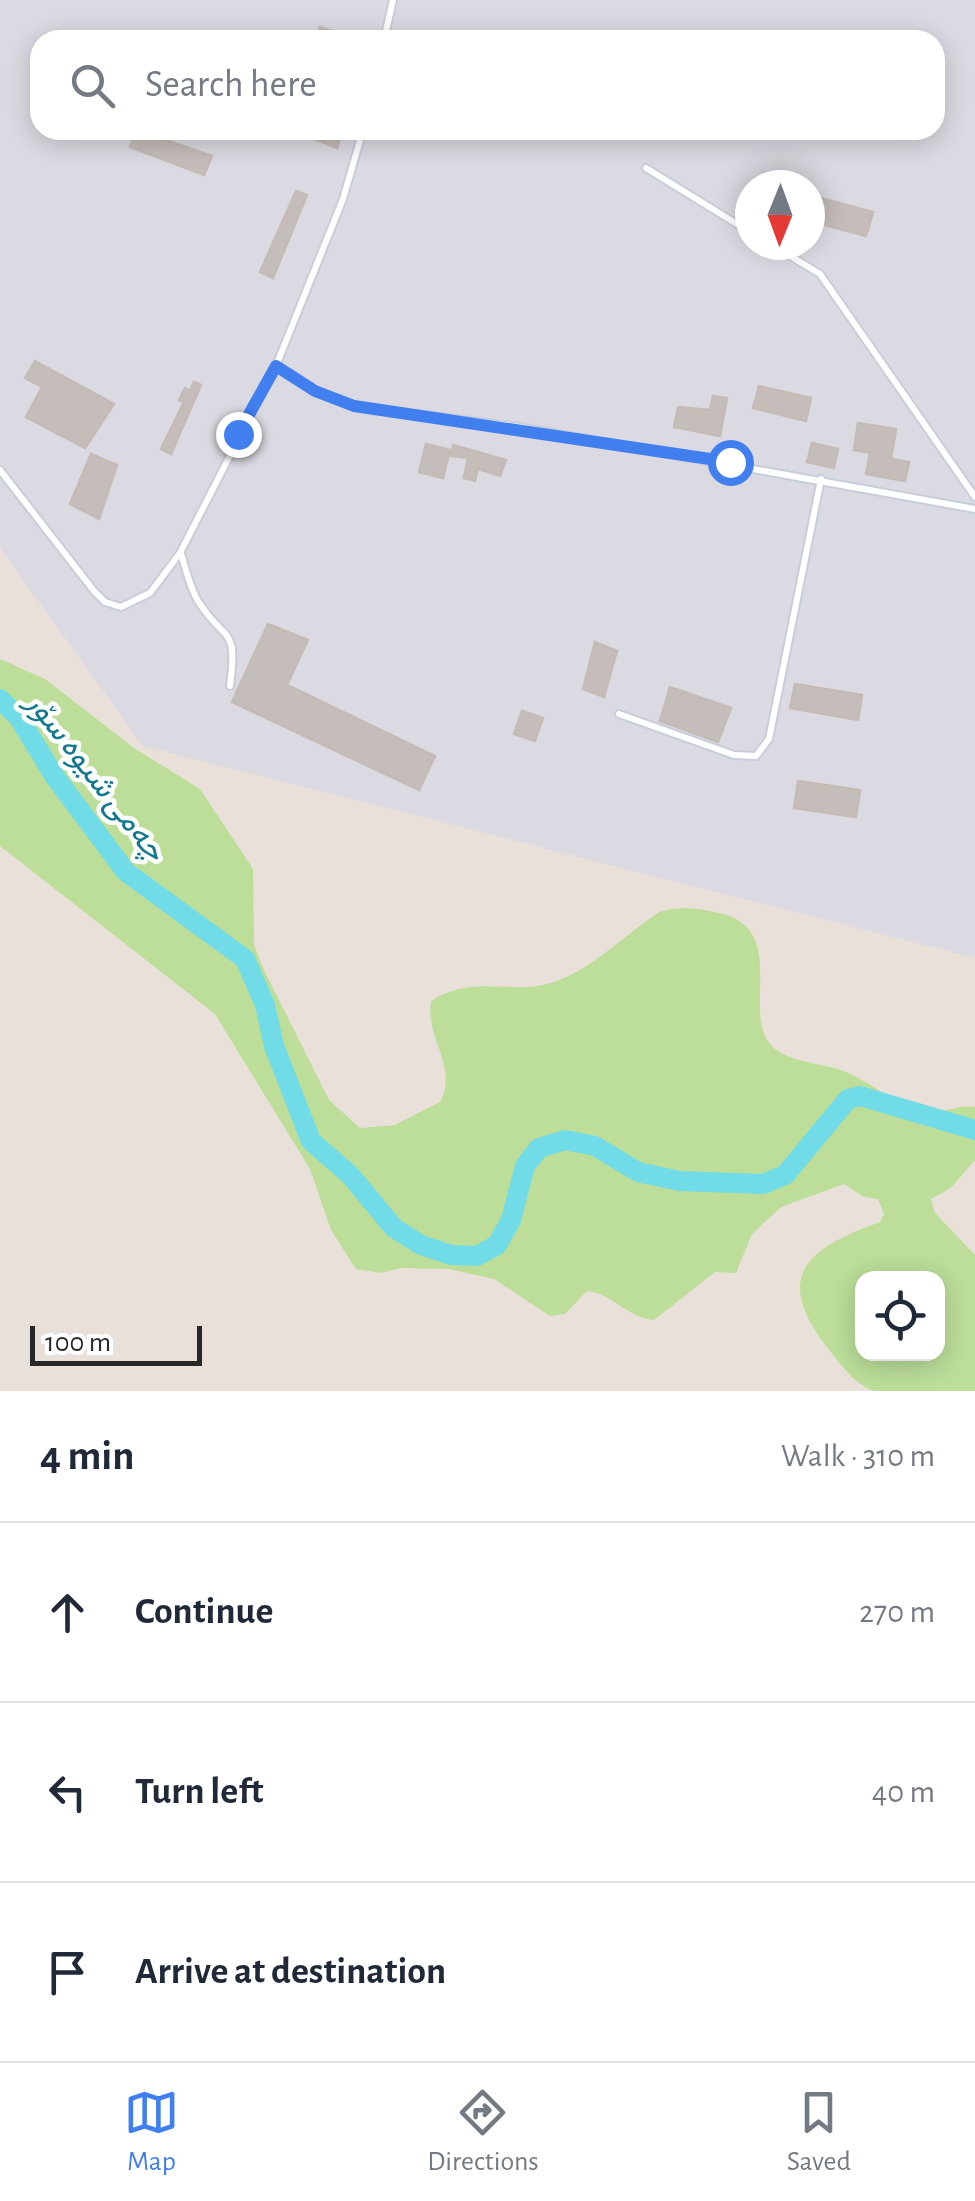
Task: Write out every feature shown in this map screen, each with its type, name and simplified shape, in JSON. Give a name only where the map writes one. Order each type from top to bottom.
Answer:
[{"type":"lane","points":[[386,30],[394,0]]},
{"type":"lane","points":[[0,470],[105,602],[121,607],[150,593],[180,553],[276,366],[343,199],[360,140]]},
{"type":"lane","points":[[646,168],[735,223]]},
{"type":"lane","points":[[797,260],[820,274],[975,496]]},
{"type":"lane","points":[[276,366],[315,391],[354,406],[520,427],[975,509]]},
{"type":"lane","points":[[619,714],[734,755],[756,756],[768,739],[821,479]]},
{"type":"lane","points":[[180,553],[198,600],[229,633],[235,648],[230,686]]},
{"type":"shaded area","points":[[0,0],[975,0],[975,958],[143,746],[0,548]]},
{"type":"green space","points":[[0,659],[45,679],[134,748],[200,789],[253,869],[254,945],[263,968],[329,1100],[360,1128],[395,1125],[440,1102],[446,1077],[430,1015],[431,1001],[462,988],[524,987],[554,982],[595,960],[659,912],[696,909],[740,922],[753,935],[759,952],[763,1029],[776,1050],[841,1070],[923,1111],[975,1107],[975,1160],[951,1188],[931,1199],[935,1213],[975,1255],[975,1391],[868,1389],[844,1369],[812,1325],[802,1303],[800,1285],[805,1269],[832,1243],[880,1222],[884,1214],[878,1199],[864,1197],[844,1184],[781,1207],[752,1234],[736,1273],[715,1272],[654,1320],[587,1291],[565,1314],[550,1316],[494,1279],[448,1269],[401,1268],[381,1273],[356,1269],[331,1230],[310,1169],[215,1014],[0,846]]},
{"type":"building","points":[[133,140],[166,140],[212,156],[204,175],[130,147]]},
{"type":"building","points":[[317,140],[340,140],[337,148]]},
{"type":"building","points":[[296,191],[307,195],[273,278],[260,272]]},
{"type":"building","points":[[825,199],[873,212],[866,236],[825,225]]},
{"type":"building","points":[[35,361],[114,404],[85,448],[26,417],[42,387],[25,378]]},
{"type":"building","points":[[194,382],[201,385],[171,454],[161,449],[184,402],[179,400],[185,388],[190,391]]},
{"type":"building","points":[[759,386],[811,398],[806,421],[753,408]]},
{"type":"building","points":[[713,396],[727,398],[720,436],[674,427],[678,407],[710,410]]},
{"type":"building","points":[[858,423],[896,429],[891,459],[909,462],[905,481],[866,474],[870,453],[854,450]]},
{"type":"building","points":[[812,443],[838,449],[834,468],[807,462]]},
{"type":"building","points":[[426,444],[450,450],[443,478],[419,472]]},
{"type":"building","points":[[453,445],[506,460],[500,476],[478,469],[475,481],[464,478],[468,458],[451,456]]},
{"type":"building","points":[[91,454],[117,465],[99,519],[70,504]]},
{"type":"building","points":[[268,624],[308,640],[287,685],[435,756],[419,790],[232,702]]},
{"type":"building","points":[[595,642],[617,651],[604,697],[583,689]]},
{"type":"building","points":[[795,684],[862,695],[858,720],[790,708]]},
{"type":"building","points":[[670,687],[731,708],[718,742],[660,721]]},
{"type":"building","points":[[522,711],[543,718],[535,741],[514,734]]},
{"type":"building","points":[[798,781],[860,790],[856,817],[794,808]]},
{"type":"waterway","name":"چەمی شیوە سۆر","points":[[0,699],[19,718],[55,777],[126,872],[245,959],[265,1005],[274,1046],[311,1141],[350,1175],[394,1228],[421,1245],[451,1255],[477,1256],[497,1245],[511,1220],[525,1166],[539,1148],[565,1140],[595,1146],[638,1172],[679,1181],[763,1184],[785,1175],[848,1099],[860,1096],[975,1130]]},
{"type":"route","points":[[238,434],[276,366],[315,391],[354,406],[520,427],[730,462]]}]
